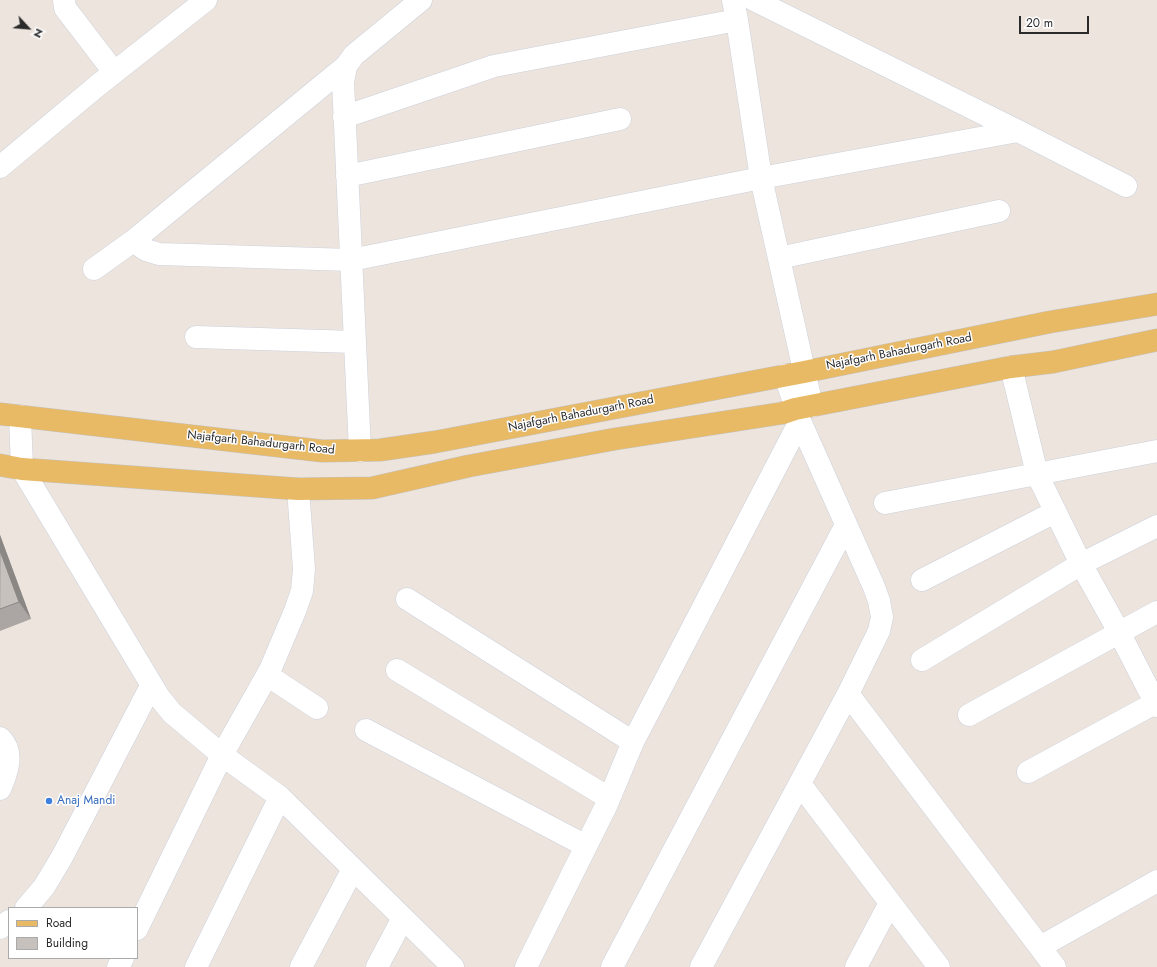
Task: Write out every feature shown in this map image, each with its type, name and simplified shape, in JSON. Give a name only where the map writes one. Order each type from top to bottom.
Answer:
[{"type":"main road","name":"Najafgarh Bahadurgarh Road","points":[[10,415],[322,451],[380,450],[435,442],[795,373],[1050,322],[1157,304]]},
{"type":"main road","points":[[0,465],[22,469],[298,489],[372,488],[492,462],[615,439],[783,413],[802,412],[1011,367],[1053,362],[1157,340]]},
{"type":"street","points":[[64,0],[66,8],[114,72]]},
{"type":"street","points":[[0,167],[114,72],[206,0]]},
{"type":"street","points":[[94,269],[134,240],[346,66],[354,55],[421,0]]},
{"type":"street","points":[[754,0],[1126,186]]},
{"type":"street","points":[[344,117],[494,66],[735,10],[761,178],[779,258],[802,412],[846,525],[874,587],[879,601],[882,617],[878,631],[848,694],[701,967]]},
{"type":"street","points":[[346,66],[343,82],[344,117],[360,450]]},
{"type":"street","points":[[347,176],[620,119]]},
{"type":"street","points":[[134,240],[146,250],[159,254],[351,260],[761,178],[1018,131]]},
{"type":"street","points":[[779,258],[999,211]]},
{"type":"street","points":[[196,337],[355,342]]},
{"type":"street","points":[[1011,367],[1037,474],[1081,564],[1119,632],[1156,704],[1028,772]]},
{"type":"street","points":[[526,967],[609,798],[633,742],[802,412]]},
{"type":"street","points":[[10,415],[22,469],[159,697],[172,713],[222,755],[280,797],[453,967]]},
{"type":"street","points":[[885,503],[1157,451]]},
{"type":"street","points":[[138,926],[222,755],[267,676],[295,611],[302,591],[304,569],[298,489]]},
{"type":"street","points":[[922,580],[1055,512]]},
{"type":"street","points":[[612,967],[846,525]]},
{"type":"street","points":[[922,660],[1081,564],[1157,526]]},
{"type":"street","points":[[407,599],[633,742]]},
{"type":"street","points":[[969,715],[1157,612]]},
{"type":"street","points":[[397,670],[609,798]]},
{"type":"street","points":[[267,676],[318,708]]},
{"type":"street","points":[[27,907],[44,887],[62,857],[151,686]]},
{"type":"street","points":[[848,694],[1056,967]]},
{"type":"street","points":[[366,730],[586,846]]},
{"type":"street","points":[[0,738],[8,751],[8,765],[5,778],[0,789]]},
{"type":"street","points":[[800,784],[939,967]]},
{"type":"street","points":[[196,967],[280,797]]},
{"type":"street","points":[[301,967],[353,869]]},
{"type":"street","points":[[1040,947],[1157,881]]},
{"type":"street","points":[[856,967],[890,903]]},
{"type":"street","points":[[377,967],[403,918]]},
{"type":"street","points":[[0,928],[8,922]]},
{"type":"building","points":[[0,551],[19,602],[0,609]]},
{"type":"place","name":"Anaj Mandi","points":[[49,801]]}]
